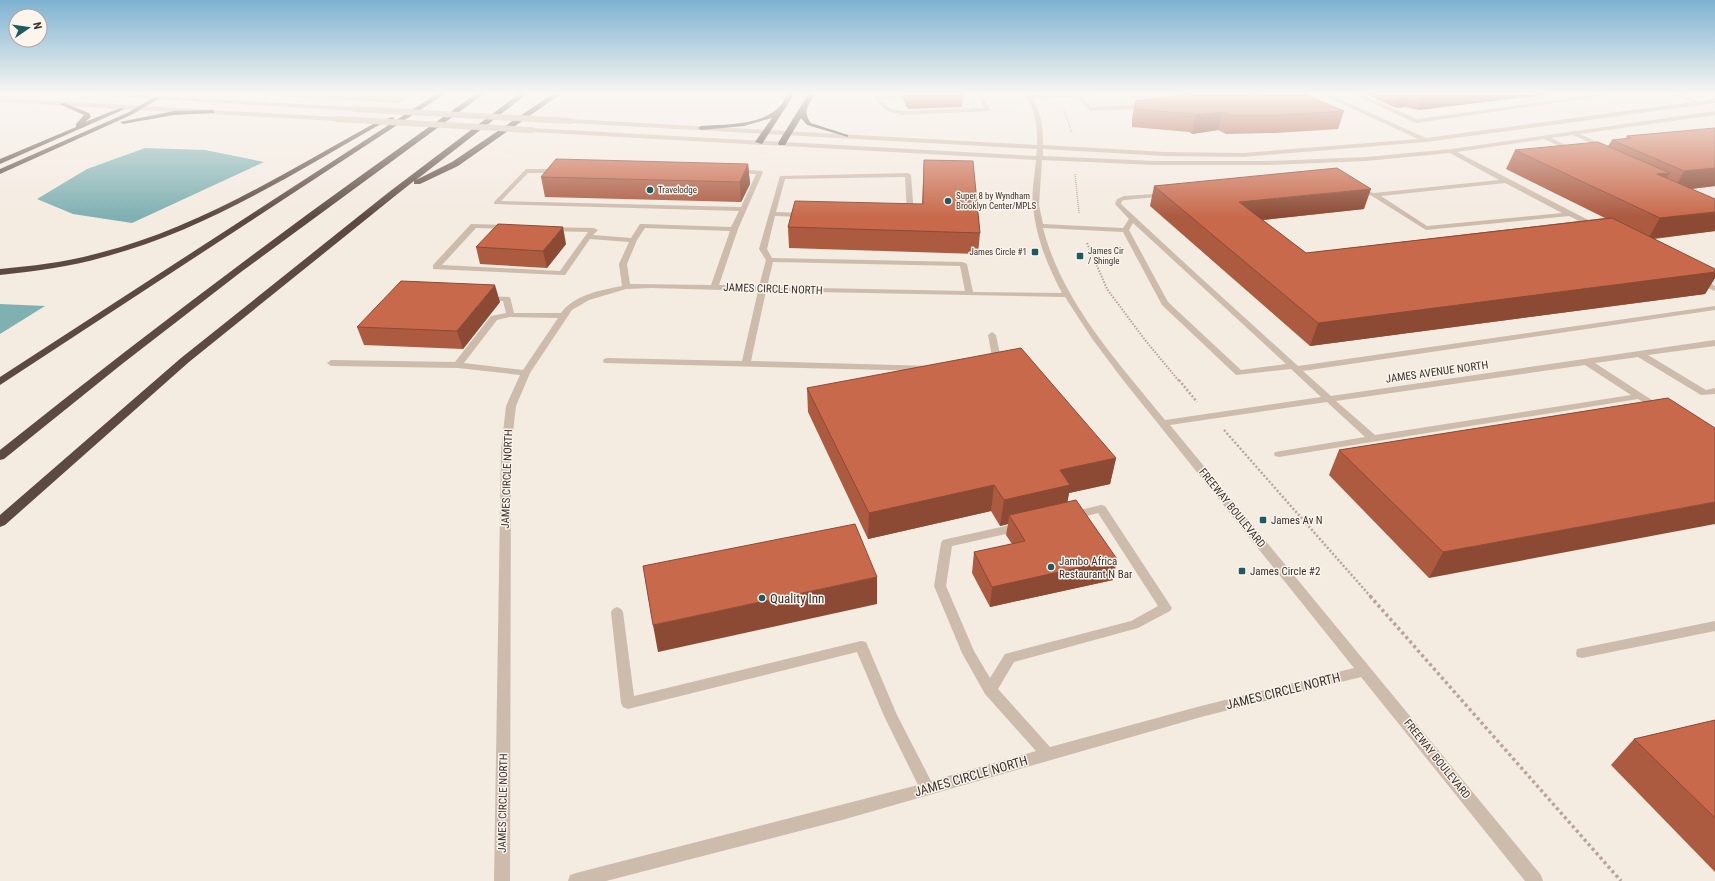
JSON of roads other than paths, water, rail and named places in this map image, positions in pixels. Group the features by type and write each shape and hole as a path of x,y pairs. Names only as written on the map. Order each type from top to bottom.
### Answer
{"highway":[{"path":"0,162 60,134"},
{"path":"48,140 62,134"},
{"path":"0,172 84,134"},
{"path":"51,149 87,134"},
{"path":"0,272 78,261 150,241 225,208 360,134"},
{"path":"0,382 381,134"},
{"path":"0,456 209,290 424,134"},
{"path":"0,522 185,360 392,194 471,134"},
{"path":"392,194 456,164 499,134"},
{"path":"760,142 765,134"},
{"path":"782,143 787,134"},
{"path":"840,134 846,136"}],"street":[{"path":"602,134 1155,164 1267,163 1366,159 1451,151 1565,134"},
{"path":"810,134 1166,154 1243,155 1426,140 1469,134"},
{"name":"FREEWAY BOULEVARD","path":"1041,134 1037,167 1036,204 1039,226 1046,250 1066,295 1088,327 1163,424 1535,881"},
{"path":"1413,134 1451,151 1604,232"},
{"path":"1576,134 1610,149"},
{"path":"1543,137 1578,153"},
{"path":"565,171 526,171 496,203 743,209"},
{"path":"714,287 734,229 760,172 729,172"},
{"path":"746,363 756,329 761,289 770,260 763,249 782,177 908,175 911,215 903,215"},
{"path":"1374,195 1506,181"},
{"path":"1346,187 1374,195 1426,228 1569,214"},
{"path":"1171,193 1124,198 1119,200 1118,204 1373,439"},
{"path":"772,214 810,214"},
{"path":"1125,230 1133,218"},
{"path":"519,228 474,226 436,267 562,273 594,230 541,228"},
{"path":"626,287 623,264 633,240 643,226 734,229"},
{"path":"1039,226 1125,230"},
{"path":"1125,230 1164,303 1240,373 1294,367 1715,308"},
{"path":"588,237 633,240"},
{"path":"770,260 963,264 969,294"},
{"path":"1694,278 1715,289"},
{"name":"JAMES CIRCLE NORTH","path":"502,881 506,450 511,406 525,374 569,308 586,298 603,292 626,287 652,286 1066,295"},
{"path":"475,298 507,299 510,314"},
{"path":"458,365 494,318 510,314 563,316"},
{"path":"982,362 997,359 992,336"},
{"name":"JAMES AVENUE NORTH","path":"1163,424 1715,343"},
{"path":"1640,354 1704,392 1715,391"},
{"path":"607,361 936,368"},
{"path":"1587,362 1665,413"},
{"path":"331,363 458,365 525,374"},
{"path":"1279,454 1640,396"},
{"path":"990,690 1010,658 1134,625 1166,608 1101,509 1064,518"},
{"path":"1028,526 947,543 940,586 968,653 990,690 1048,754"},
{"path":"617,612 628,703 860,646 891,716 928,789"},
{"path":"1582,653 1715,626"},
{"name":"JAMES CIRCLE NORTH","path":"576,881 928,789 1048,754 1303,684 1365,671"}],"water":[{"path":"145,148 205,150 264,162 132,223 73,214 37,199 87,169"},
{"path":"0,304 45,306 0,334"}],"place":[{"name":"Travelodge","path":"650,190"},
{"name":"Super 8 by Wyndham Brooklyn Center/MPLS","path":"948,201"},
{"name":"James Circle #1","path":"1035,252"},
{"name":"James Cir / Shingle","path":"1080,256"},
{"name":"James Av N","path":"1263,520"},
{"name":"Jambo Africa Restaurant N Bar","path":"1051,567"},
{"name":"James Circle #2","path":"1242,571"},
{"name":"Quality Inn","path":"762,598"}]}
